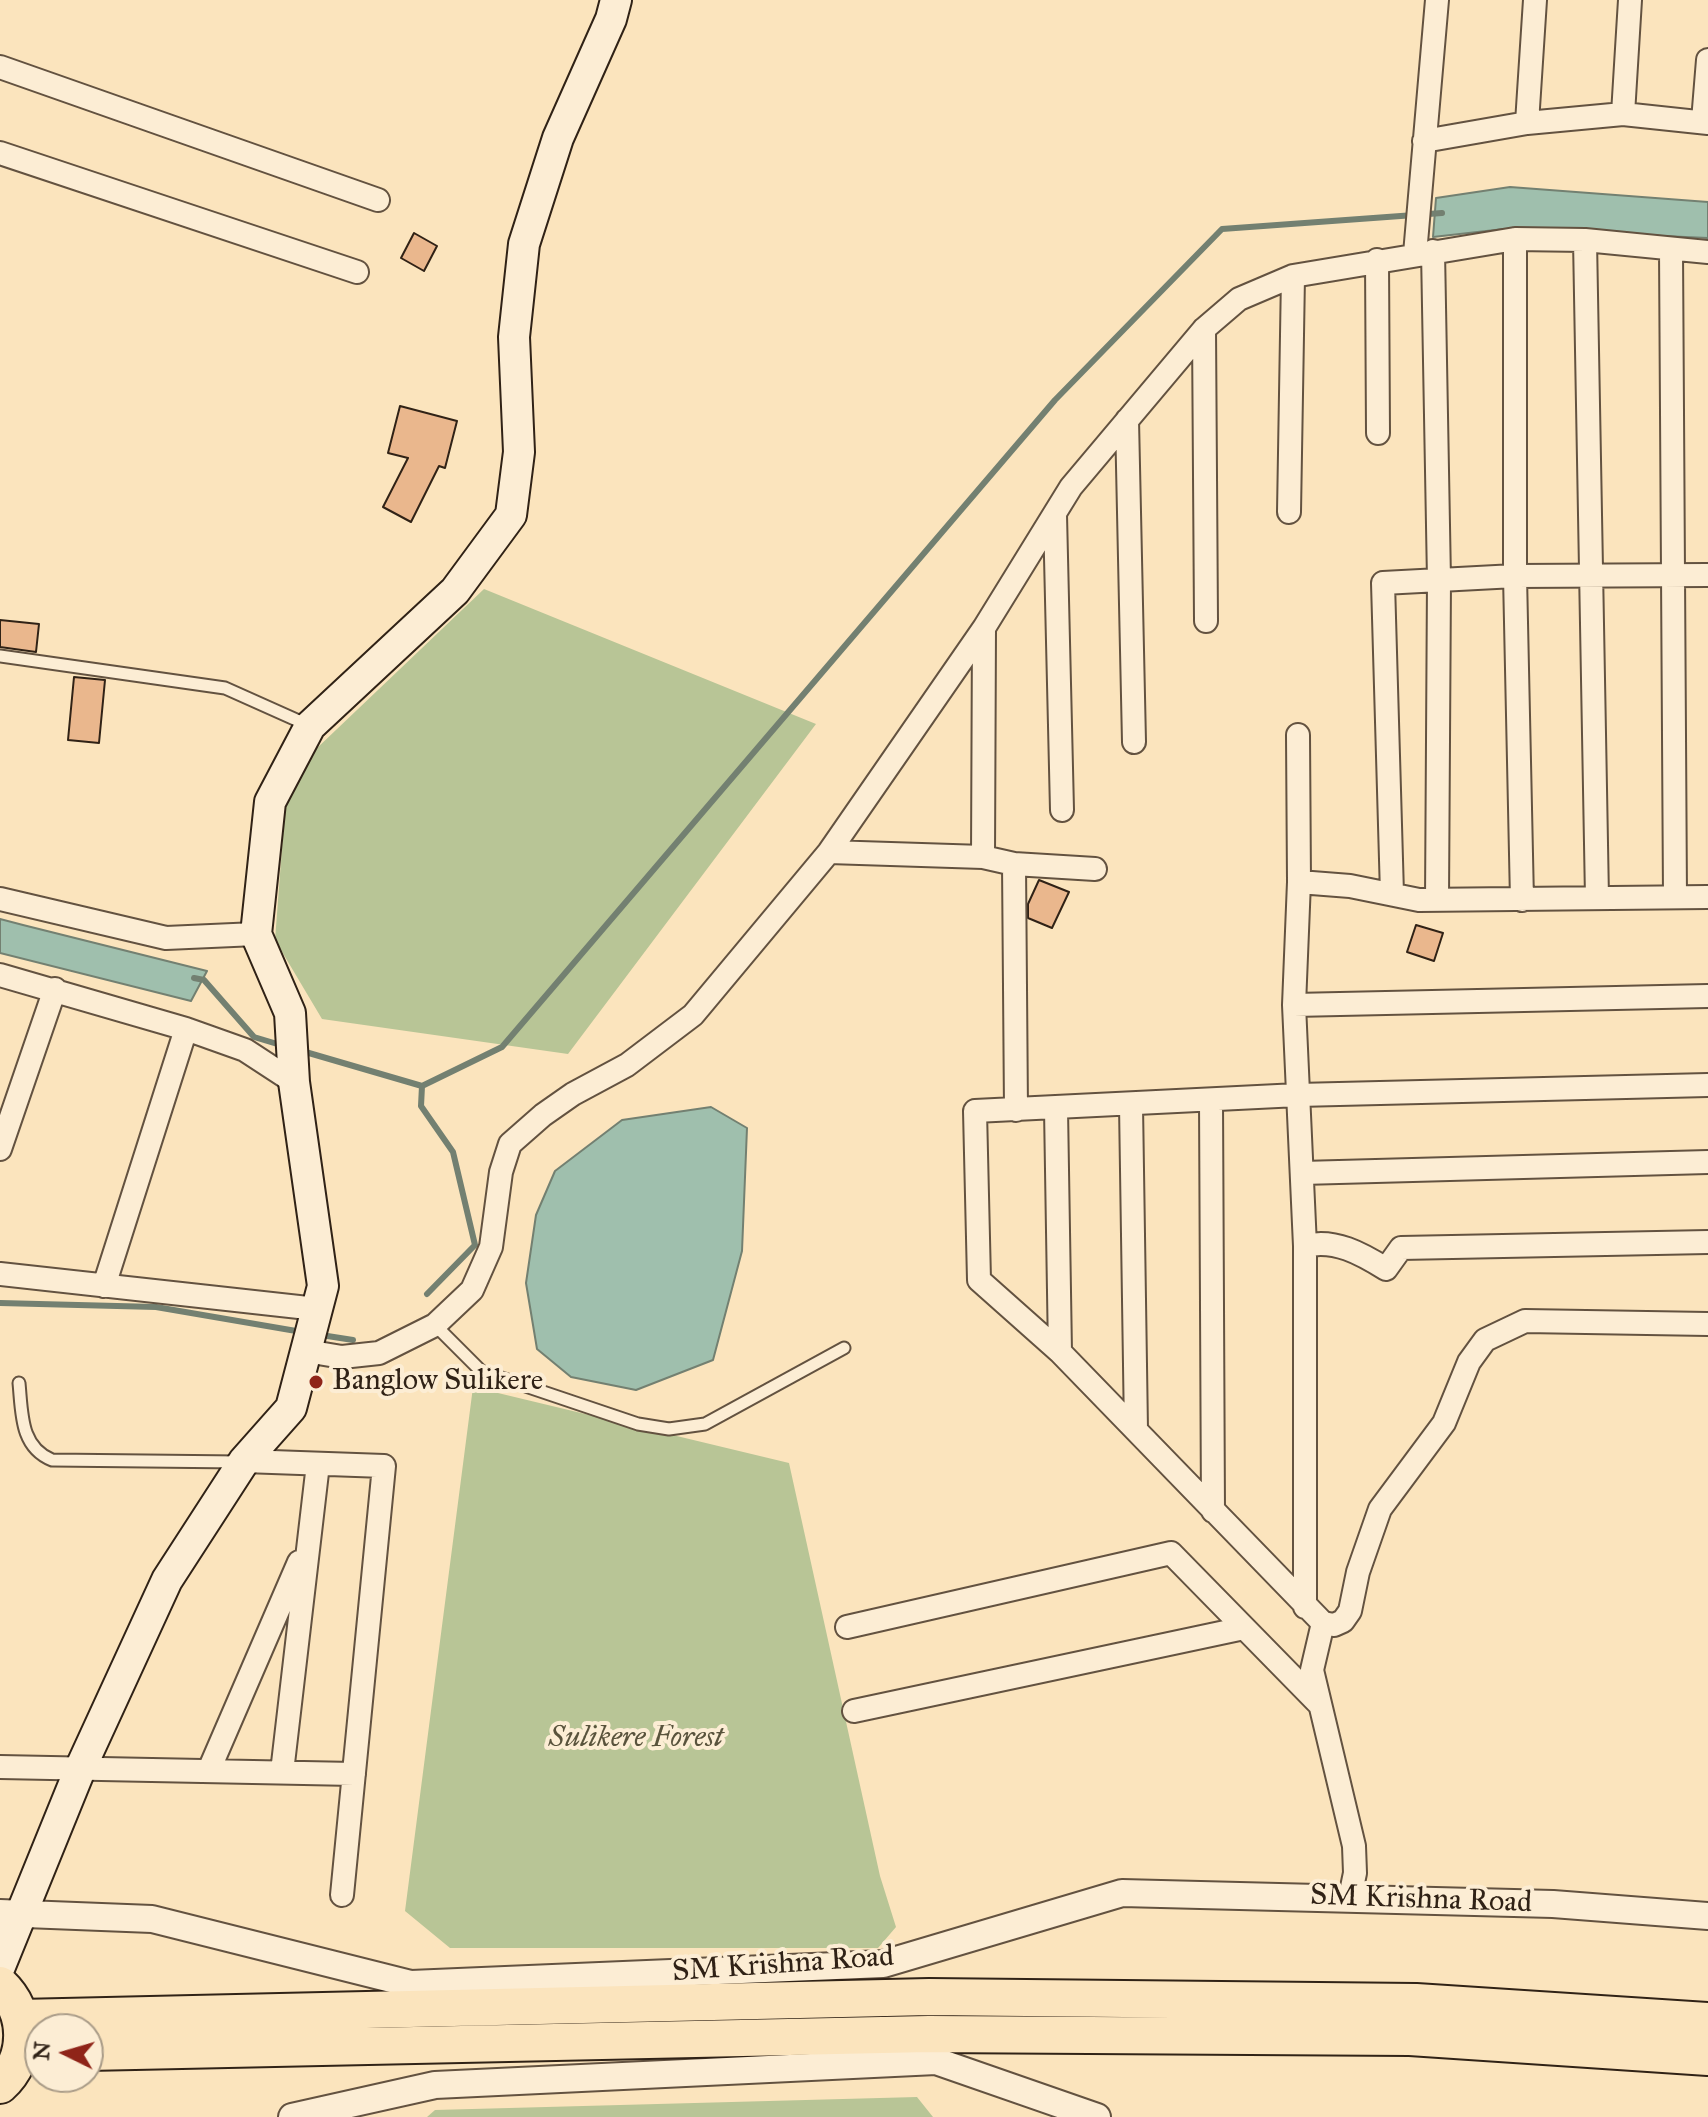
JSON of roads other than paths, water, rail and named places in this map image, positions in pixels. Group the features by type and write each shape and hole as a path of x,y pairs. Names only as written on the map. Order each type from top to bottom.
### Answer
{"highway":[{"path":"0,1985 14,2002 24,2032"},
{"name":"SM Krishna Road","path":"104,2037 945,1997 1416,2002 1708,2021"},
{"path":"104,2052 929,2034 1410,2037 1708,2057"},
{"path":"0,2085 13,2069 24,2047"}],"main road":[{"path":"0,1966 10,1913 167,1580 244,1461 291,1408 323,1286 294,1082 290,1013 256,934 270,802 310,726 455,591 511,515 519,452 514,337 524,244 558,138 611,19 616,0"}],"street":[{"path":"1437,0 1422,174 1439,580 1437,900"},
{"path":"1527,123 1535,0"},
{"path":"1623,114 1630,0"},
{"path":"1424,141 1527,123 1623,114 1705,122 1708,60"},
{"path":"1,67 378,200"},
{"path":"0,153 357,272"},
{"path":"1515,239 1515,576 1522,900"},
{"path":"306,1351 342,1357 379,1353 435,1325 472,1290 491,1247 501,1172 510,1144 543,1115 573,1094 627,1065 693,1015 829,852 984,628 1071,487 1204,329 1239,299 1293,276 1515,239 1585,240 1708,252"},
{"path":"1585,240 1597,898"},
{"path":"1671,250 1675,897"},
{"path":"1377,260 1378,433"},
{"path":"1289,512 1293,276"},
{"path":"1204,329 1206,621"},
{"path":"1127,420 1134,742"},
{"path":"1055,514 1062,810"},
{"path":"1392,894 1383,583 1515,576 1708,575"},
{"path":"983,857 984,628"},
{"path":"1298,735 1299,882 1294,1005 1305,1246 1305,1607"},
{"path":"829,852 983,857 1014,864 1095,869"},
{"path":"1014,864 1016,1110"},
{"path":"1299,882 1350,886 1437,900 1708,897"},
{"path":"0,899 166,938 256,934"},
{"path":"0,975 186,1029 245,1050 294,1082"},
{"path":"0,1149 55,989"},
{"path":"1294,1005 1708,996"},
{"path":"104,1286 186,1029"},
{"path":"1708,1085 1298,1095 975,1111 979,1280 1060,1352 1323,1623 1334,1625 1343,1621 1350,1611 1380,1509 1403,1474 1437,1434 1469,1362 1485,1340 1525,1321 1708,1324"},
{"path":"1211,1100 1213,1511"},
{"path":"1131,1105 1136,1430"},
{"path":"1056,1109 1060,1352"},
{"path":"1302,1173 1708,1162"},
{"path":"1305,1246 1317,1243 1341,1247 1361,1254 1386,1269 1401,1248 1708,1242"},
{"path":"0,1274 317,1309"},
{"path":"244,1461 384,1466 342,1895"},
{"path":"282,1772 318,1464"},
{"path":"209,1770 309,1538"},
{"path":"847,1627 1171,1553 1320,1705"},
{"path":"1323,1623 1312,1670 1354,1846 1355,1873 1350,1897"},
{"path":"854,1711 1244,1628"},
{"path":"0,1767 354,1774"},
{"name":"SM Krishna Road","path":"10,1913 152,1919 411,1984 883,1964 1122,1893 1553,1904 1708,1916"},
{"path":"292,2117 435,2085 936,2061 1097,2117"}],"lane":[{"path":"0,656 225,688 310,726"},
{"path":"435,1325 481,1371 638,1424 669,1429 705,1424 844,1348"},
{"path":"19,1383 25,1434 37,1454 52,1460 244,1461"}],"waterway":[{"path":"302,1051 422,1086 502,1047 1055,400 1222,229 1442,213"},
{"path":"194,978 204,980 254,1037 284,1046"},
{"path":"422,1086 421,1106 453,1152 475,1245 427,1294"},
{"path":"0,1303 156,1307 302,1332"},
{"path":"321,1335 353,1340"}],"place":[{"name":"Banglow Sulikere","path":"316,1382"}],"park label":[{"name":"Sulikere Forest","path":"636,1739"}]}
